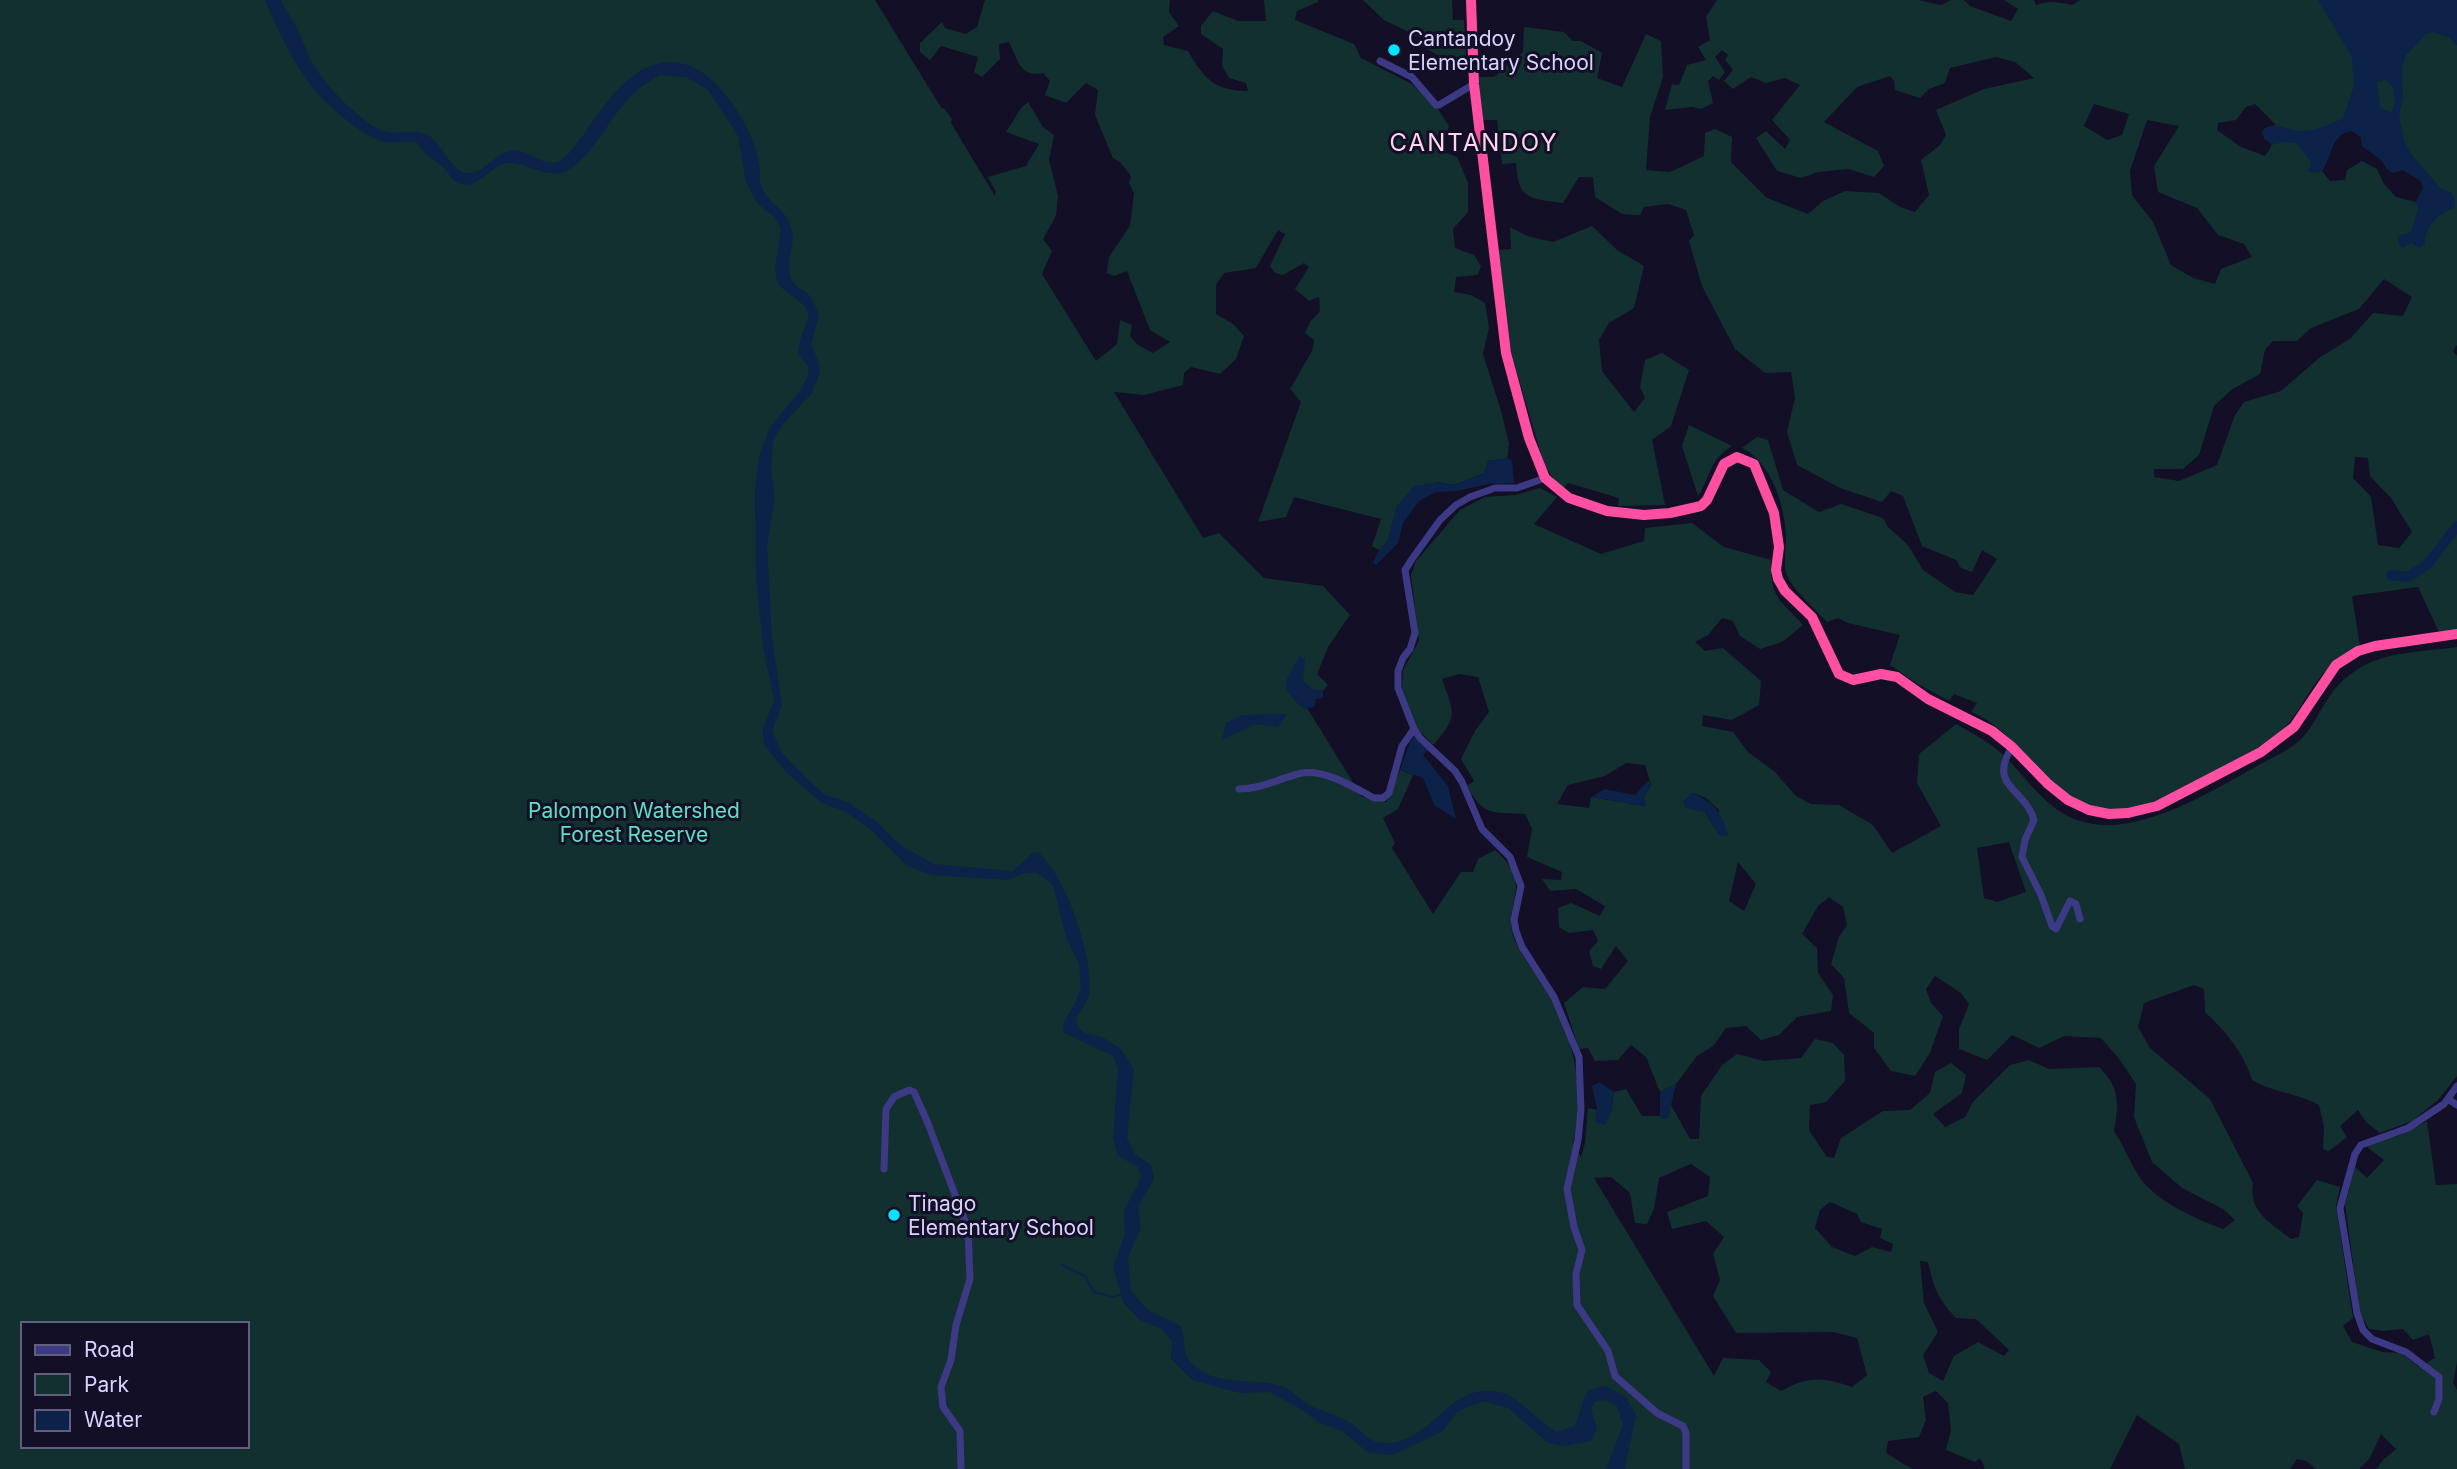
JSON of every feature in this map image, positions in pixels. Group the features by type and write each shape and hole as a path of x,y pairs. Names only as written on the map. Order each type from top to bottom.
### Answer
{"highway":[{"path":"1471,0 1474,84 1506,353 1529,438 1545,478 1560,492 1580,503 1607,511 1644,515 1701,506 1707,500 1724,464 1737,457 1754,464 1774,513 1779,547 1776,570 1778,579 1785,591 1812,617 1839,674 1853,680 1881,674 1897,677 1928,699 1976,722 2012,747 2048,784 2068,800 2089,810 2109,814 2128,813 2157,806 2277,742 2294,727 2328,675 2345,658 2375,646 2457,634"}],"street":[{"path":"1380,61 1412,77 1439,105 1474,84"},
{"path":"1545,478 1517,488 1483,491 1456,505 1440,520 1405,570 1415,634 1398,671 1398,688 1413,729 1419,738 1455,771 1482,829 1510,858 1518,875 1521,886 1514,920 1516,931 1522,947 1554,997 1579,1057 1581,1110 1578,1140 1567,1189 1574,1227 1582,1250 1576,1274 1577,1305 1608,1351 1615,1376 1657,1413 1683,1426 1686,1433 1686,1469"},
{"path":"1239,789 1254,789 1303,773 1315,773 1374,798 1383,798 1389,793 1402,746 1413,729"},
{"path":"2012,747 2005,759 2006,784 2029,807 2034,820 2022,849 2023,863 2041,895 2052,926 2056,929 2059,925 2070,901 2076,904 2080,919"},
{"path":"2434,1412 2439,1399 2440,1377 2406,1352 2372,1339 2364,1330 2357,1313 2340,1208 2355,1154 2361,1145 2408,1128 2444,1104 2457,1086"},
{"path":"884,1169 886,1109 894,1097 909,1090 914,1092 928,1121 968,1229 970,1279 956,1325 951,1360 941,1387 943,1408 960,1431 961,1469"},
{"path":"2448,1099 2457,1105"}],"green space":[{"name":"Palompon Watershed Forest Reserve","path":"0,0 875,0 942,109 944,108 952,119 951,123 995,196 996,192 988,177 1026,166 1039,144 1006,132 1021,108 1028,102 1043,127 1054,135 1049,160 1058,196 1056,216 1043,239 1052,251 1042,274 1096,361 1117,344 1120,320 1132,325 1130,336 1138,345 1153,353 1170,342 1150,330 1127,271 1114,276 1107,273 1109,257 1130,226 1134,193 1129,183 1131,176 1120,162 1113,158 1095,115 1098,90 1086,83 1066,103 1045,95 1050,81 1043,73 1029,73 1025,70 1009,42 999,44 1000,59 982,77 974,72 978,57 941,46 930,60 920,52 920,43 942,22 945,28 966,34 977,27 985,0 1170,0 1169,12 1179,26 1163,37 1164,45 1188,51 1205,76 1218,85 1227,89 1248,91 1246,83 1229,78 1222,66 1223,49 1201,34 1201,26 1213,11 1238,21 1266,21 1264,0 1318,0 1297,11 1295,20 1354,44 1361,58 1412,84 1436,106 1449,126 1446,139 1436,141 1436,149 1457,157 1468,183 1468,212 1453,229 1455,248 1474,255 1481,266 1478,275 1456,277 1454,292 1471,295 1485,303 1489,328 1483,354 1509,444 1507,458 1488,461 1484,473 1454,485 1438,482 1397,506 1388,541 1379,550 1372,546 1381,519 1294,497 1286,517 1258,522 1301,402 1290,389 1312,351 1314,340 1305,333 1320,311 1319,297 1309,301 1295,289 1309,267 1304,263 1283,275 1275,273 1270,266 1285,234 1278,230 1256,268 1224,273 1216,285 1216,314 1233,324 1244,336 1236,359 1220,374 1191,367 1184,373 1183,385 1144,395 1114,392 1203,538 1219,533 1264,578 1323,586 1350,615 1328,647 1317,674 1328,685 1323,691 1314,690 1302,681 1304,660 1288,677 1362,797 1386,802 1400,770 1413,775 1398,809 1383,818 1395,843 1392,848 1433,914 1461,872 1473,872 1478,859 1495,850 1508,863 1516,886 1511,918 1516,943 1559,1012 1576,1068 1578,1108 1573,1143 1581,1157 1588,1108 1611,1113 1614,1092 1626,1089 1642,1116 1668,1118 1671,1105 1690,1139 1699,1139 1701,1096 1722,1065 1737,1054 1764,1061 1801,1058 1815,1039 1833,1043 1844,1055 1845,1081 1826,1102 1810,1105 1809,1130 1827,1157 1834,1158 1841,1138 1883,1111 1910,1110 1930,1093 1935,1072 1951,1063 1966,1075 1962,1093 1933,1114 1945,1127 1965,1117 1973,1102 2010,1065 2029,1060 2049,1069 2099,1067 2111,1082 2116,1096 2114,1131 2136,1172 2148,1187 2178,1209 2223,1229 2235,1220 2223,1209 2182,1188 2152,1162 2134,1117 2136,1084 2101,1038 2064,1036 2039,1048 2012,1035 1987,1060 1959,1049 1959,1029 1969,1004 1961,993 1935,976 1926,989 1931,1003 1943,1016 1930,1053 1915,1076 1891,1071 1874,1048 1874,1033 1849,1013 1844,978 1831,964 1839,937 1847,925 1843,907 1829,897 1818,906 1802,934 1817,948 1818,973 1833,995 1831,1011 1797,1017 1779,1035 1761,1040 1746,1026 1726,1028 1713,1046 1697,1056 1676,1084 1660,1092 1646,1057 1631,1045 1618,1060 1595,1061 1588,1048 1579,1049 1564,1003 1583,987 1605,989 1628,961 1616,946 1601,969 1593,966 1589,951 1598,941 1593,930 1569,933 1559,927 1558,908 1571,903 1600,916 1605,906 1576,889 1550,891 1542,879 1561,880 1562,872 1527,857 1532,829 1525,814 1490,811 1479,803 1467,786 1474,781 1461,759 1475,731 1489,712 1478,677 1459,674 1442,679 1452,714 1447,727 1433,745 1417,728 1402,689 1403,670 1419,641 1411,575 1416,561 1460,510 1485,497 1515,495 1540,488 1557,497 1534,524 1601,554 1644,541 1645,528 1692,523 1724,547 1771,560 1774,590 1782,603 1803,625 1782,642 1760,649 1740,636 1733,621 1722,618 1708,635 1695,642 1705,651 1723,648 1761,681 1759,705 1732,720 1703,715 1702,726 1733,732 1748,752 1775,772 1796,796 1811,804 1839,805 1873,825 1892,853 1941,826 1917,783 1919,754 1956,724 1996,749 2056,809 2080,821 2101,825 2124,824 2147,819 2193,801 2293,746 2310,728 2337,687 2366,664 2404,653 2457,647 2457,1076 2439,1099 2412,1121 2380,1133 2366,1122 2358,1110 2340,1126 2347,1137 2329,1151 2323,1149 2324,1127 2319,1105 2252,1080 2233,1043 2205,1012 2204,989 2194,985 2144,1003 2138,1027 2150,1048 2210,1099 2253,1183 2254,1202 2263,1216 2276,1228 2291,1239 2299,1237 2303,1213 2297,1206 2317,1180 2340,1187 2336,1206 2353,1318 2343,1326 2352,1342 2382,1352 2401,1353 2419,1367 2435,1358 2429,1334 2413,1340 2403,1329 2369,1329 2360,1314 2345,1204 2355,1167 2367,1178 2384,1160 2367,1147 2374,1141 2398,1136 2427,1121 2436,1185 2457,1184 2457,1362 2453,1383 2457,1390 2457,1469 2376,1469 2396,1449 2381,1434 2370,1458 2359,1469 2316,1469 2306,1461 2297,1459 2290,1469 2185,1469 2179,1444 2137,1415 2110,1469 1985,1469 1980,1458 1975,1462 1946,1450 1951,1430 1948,1403 1936,1391 1923,1397 1926,1420 1919,1437 1888,1441 1886,1453 1912,1469 0,1469","holes":["1626,763 1645,765 1651,785 1644,797 1645,806 1591,797 1589,808 1557,804 1568,785 1605,776","1693,793 1706,798 1719,810 1719,835","2009,842 2026,892 1997,902 1984,898 1977,848","1738,862 1756,884 1744,911 1729,901","1691,1164 1710,1177 1708,1196 1667,1212 1672,1229 1706,1221 1724,1237 1713,1254 1720,1280 1713,1296 1736,1333 1833,1332 1857,1338 1867,1375 1852,1387 1832,1381 1815,1380 1781,1391 1766,1382 1771,1372 1759,1360 1723,1358 1714,1376 1594,1178 1611,1177 1630,1193 1635,1223 1647,1224 1654,1209 1659,1178","1830,1202 1857,1214 1861,1222 1882,1229 1880,1238 1893,1244 1891,1252 1872,1247 1855,1256 1832,1247 1815,1228 1820,1210","1920,1261 1928,1262 1937,1292 1956,1318 1976,1319 2009,1350 2004,1356 1978,1342 1954,1356 1943,1381 1929,1373 1923,1355 1938,1332 1924,1303"]},
{"path":"1363,0 1452,0 1453,20 1464,20 1466,56 1448,61 1418,44 1419,37 1384,20"},
{"path":"1717,0 1918,0 1941,5 1951,0 1964,0 1970,6 2011,21 2018,9 2004,0 2034,0 2036,5 2054,2 2072,5 2080,0 2457,0 2457,345 2453,351 2457,356 2457,629 2439,632 2418,587 2352,596 2360,646 2322,675 2295,715 2279,733 2171,795 2132,808 2112,809 2092,807 2058,788 1999,729 1971,712 1977,703 1954,694 1949,701 1890,665 1900,635 1848,623 1838,618 1827,622 1787,576 1785,526 1780,499 1761,464 1742,448 1757,437 1768,440 1783,490 1819,512 1841,504 1883,518 1888,527 1908,545 1923,570 1955,592 1973,595 1997,559 1982,550 1972,572 1961,568 1956,560 1922,546 1903,496 1891,491 1882,502 1840,488 1797,465 1787,432 1795,398 1791,372 1765,373 1735,349 1702,286 1689,241 1694,235 1686,210 1668,204 1644,207 1640,215 1622,214 1595,197 1593,177 1579,177 1563,203 1528,195 1520,185 1516,163 1502,164 1497,120 1483,120 1478,77 1494,77 1523,52 1524,27 1564,32 1573,41 1581,41 1602,53 1597,78 1622,87 1646,34 1661,41 1663,77 1650,117 1646,170 1670,172 1704,156 1705,133 1715,129 1732,137 1731,162 1767,198 1808,214 1823,201 1845,191 1879,193 1900,207 1915,212 1929,195 1921,160 1940,145 1946,135 1936,110 1984,89 2034,78 2015,62 1996,57 1950,68 1945,83 1929,89 1920,98 1895,90 1890,76 1857,87 1824,122 1878,151 1884,166 1874,177 1849,169 1818,172 1801,178 1777,171 1756,138 1766,131 1785,149 1790,140 1772,120 1800,85 1785,78 1766,83 1751,77 1733,89 1724,81 1733,70 1725,60 1728,55 1722,50 1715,57 1725,72 1719,80 1713,76 1708,81 1713,103 1701,109 1692,107 1665,110 1672,84 1679,85 1687,65 1706,60 1698,47 1710,40 1706,17","holes":["2094,104 2129,114 2122,135 2107,140 2084,126","2255,104 2276,125 2262,131 2264,138 2272,145 2265,156 2241,147 2217,130 2218,123 2236,120 2246,107","2147,120 2179,126 2154,166 2158,192 2197,208 2218,235 2244,244 2252,257 2221,269 2215,284 2193,278 2171,265 2153,222 2132,195 2130,171","2352,131 2361,137 2362,146 2382,160 2387,169 2393,173 2403,170 2421,181 2423,188 2416,202 2396,197 2384,184 2377,169 2362,161 2347,170 2345,180 2330,181 2322,171 2340,136","2384,279 2412,297 2403,316 2373,313 2351,338 2319,358 2281,391 2244,402 2235,415 2217,465 2179,481 2154,477 2154,469 2183,469 2199,455 2214,406 2231,390 2260,374 2265,350 2273,341 2297,341 2311,328 2359,309","2355,457 2368,458 2370,476 2391,498 2412,532 2399,548 2378,545 2371,497 2353,478"]},
{"path":"1592,226 1617,250 1644,266 1634,308 1609,323 1599,340 1602,371 1634,412 1645,398 1640,387 1645,360 1662,353 1689,370 1671,426 1652,440 1665,505 1618,506 1619,498 1568,483 1563,489 1557,484 1544,464 1511,353 1498,250 1511,249 1510,227 1527,236 1553,242"},
{"path":"1689,425 1732,446 1714,463 1698,496 1682,446"}],"water":[{"path":"265,0 281,0 314,66 352,109 378,129 417,132 429,136 456,167 467,173 479,170 511,151 524,152 548,162 559,161 573,149 627,80 656,64 672,62 690,66 713,81 734,106 750,135 759,162 762,188 786,216 792,230 790,276 796,286 809,295 819,314 811,345 820,372 812,393 782,425 773,441 771,468 775,498 767,545 772,637 782,705 772,731 782,753 825,795 848,802 878,823 901,846 934,864 1013,871 1031,854 1038,852 1048,863 1068,898 1087,960 1089,994 1076,1018 1078,1027 1085,1033 1102,1037 1121,1049 1134,1069 1127,1138 1135,1154 1151,1165 1154,1179 1138,1207 1141,1228 1128,1257 1131,1291 1148,1310 1181,1326 1188,1358 1206,1374 1228,1380 1262,1382 1284,1387 1310,1405 1349,1422 1378,1442 1402,1440 1417,1433 1456,1401 1470,1394 1487,1391 1506,1394 1557,1432 1574,1426 1588,1390 1606,1386 1626,1397 1636,1415 1625,1469 1606,1469 1623,1425 1617,1406 1605,1400 1595,1401 1591,1409 1597,1429 1591,1441 1564,1446 1548,1443 1508,1408 1483,1401 1457,1412 1443,1431 1393,1455 1369,1453 1342,1431 1318,1422 1269,1392 1240,1393 1192,1380 1171,1359 1172,1341 1162,1329 1140,1320 1124,1304 1113,1267 1125,1234 1124,1211 1141,1178 1138,1167 1118,1156 1113,1138 1118,1069 1113,1056 1064,1033 1063,1024 1081,987 1079,964 1066,937 1053,885 1037,873 1024,873 1008,880 932,875 907,866 870,829 844,811 822,803 785,771 764,744 763,728 774,701 763,645 756,578 755,488 759,456 770,427 800,391 808,376 808,366 798,353 809,317 805,306 778,285 775,269 781,228 773,216 757,203 746,182 738,136 708,90 686,77 659,75 629,98 594,145 570,169 549,173 519,164 504,164 477,181 463,184 455,181 418,143 381,141 362,132 332,107 309,83 296,63"},
{"path":"2318,0 2457,0 2457,46 2450,38 2433,32 2426,34 2406,55 2402,66 2403,96 2399,116 2404,141 2412,155 2441,189 2451,192 2455,199 2455,208 2443,213 2433,222 2429,227 2425,245 2419,248 2411,243 2403,248 2399,245 2398,236 2411,232 2418,209 2416,202 2423,188 2422,181 2403,170 2393,173 2387,169 2381,160 2362,146 2361,137 2352,131 2340,136 2322,171 2314,173 2308,171 2311,162 2297,143 2282,142 2272,145 2264,138 2262,131 2271,126 2305,131 2343,118 2354,86 2352,57","holes":["2386,80 2393,87 2395,103 2391,113 2380,107 2377,82"]},
{"path":"1507,458 1512,461 1514,483 1436,492 1419,501 1403,523 1398,543 1376,565 1373,563 1379,550 1388,541 1397,506 1414,486 1438,482 1454,485 1484,473 1488,461"},
{"path":"1299,656 1305,659 1303,681 1314,690 1323,691 1323,698 1316,699 1314,707 1304,709 1290,695 1286,685"},
{"path":"1287,714 1278,727 1256,724 1222,740 1226,723 1243,715"},
{"path":"1414,736 1429,749 1423,755 1448,786 1456,819 1435,806 1423,778 1400,770"},
{"path":"1649,780 1651,785 1644,797 1646,806 1591,797 1605,789 1635,795"},
{"path":"1692,793 1716,809 1729,836 1719,835 1705,812 1685,808 1683,801"},
{"path":"1599,1082 1614,1092 1611,1113 1605,1125 1595,1122 1597,1108 1592,1086"},
{"path":"1676,1084 1668,1118 1663,1119 1660,1116 1660,1092"}],"waterway":[{"path":"2391,575 2408,577 2427,565 2457,526"},
{"path":"1062,1265 1085,1276 1094,1292 1113,1297 1121,1294"}],"place":[{"name":"Cantandoy Elementary School","path":"1394,50"},
{"name":"Tinago Elementary School","path":"894,1215"}],"district":[{"name":"CANTANDOY","path":"1474,142"}]}
